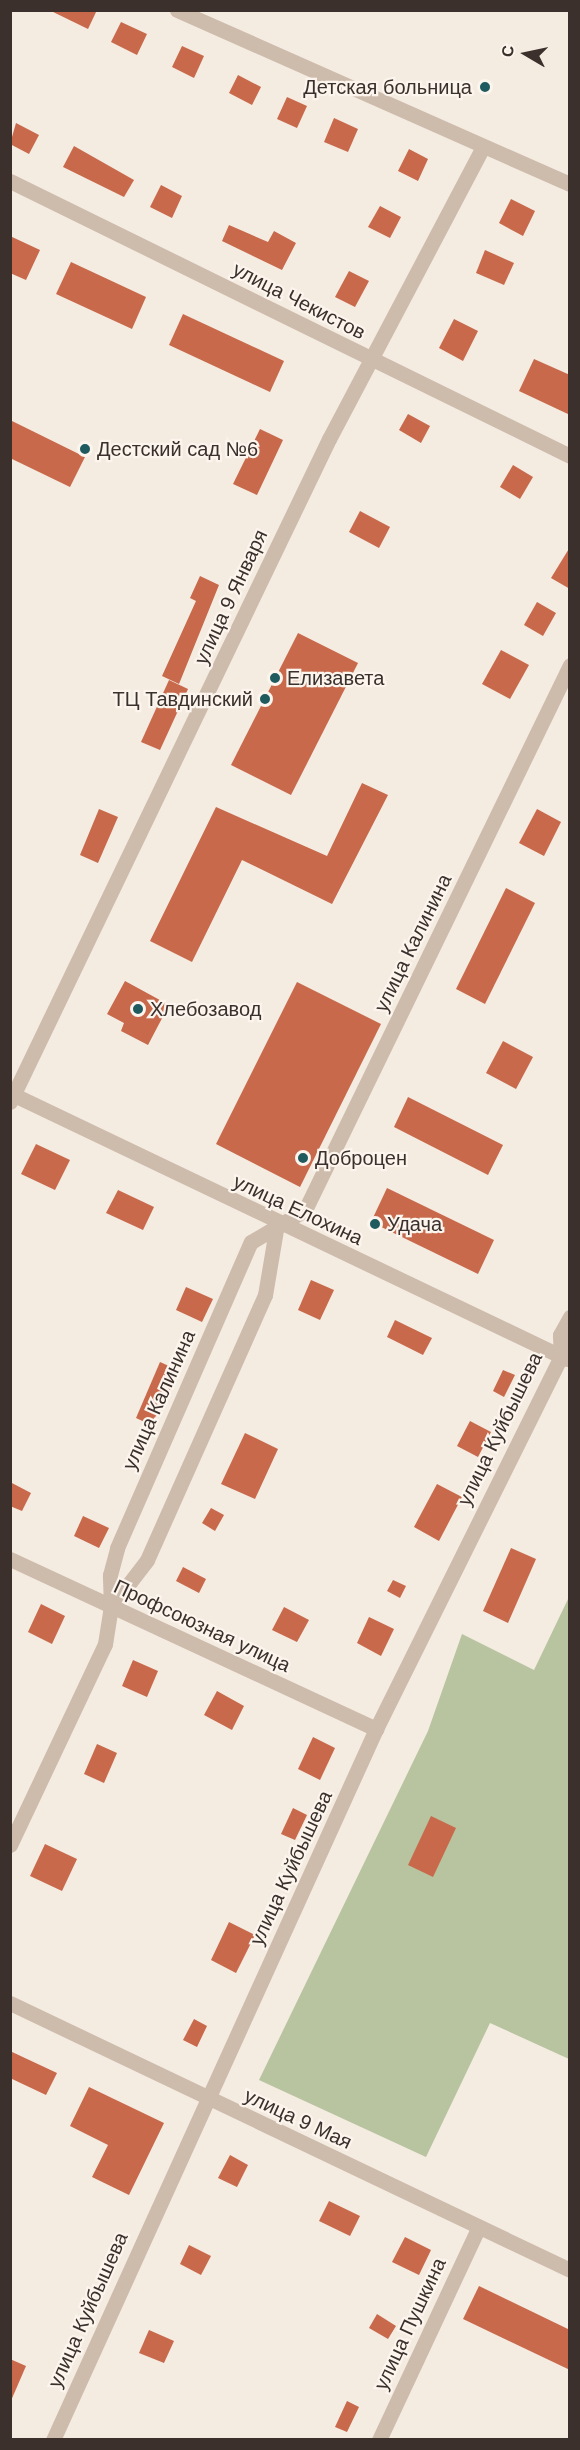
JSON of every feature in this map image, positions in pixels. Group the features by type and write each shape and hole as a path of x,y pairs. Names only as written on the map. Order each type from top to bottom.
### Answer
{"street":[{"path":"177,10 570,184"},
{"name":"улица 9 Января","path":"12,1096 329,439 373,362 483,147"},
{"name":"улица Чекистов","path":"10,181 373,362 570,456"},
{"name":"улица Калинина","path":"10,1845 105,1644 111,1607 110,1575 117,1548 251,1242 277,1224 305,1210 570,664"},
{"name":"улица Елохина","path":"12,1096 277,1224 565,1358"},
{"name":"улица Калинина","path":"111,1607 147,1560 265,1295 277,1224"},
{"name":"улица Куйбышева","path":"53,2439 206,2098 321,1860 376,1729 565,1358 560,1335 570,1317"},
{"name":"Профсоюзная улица","path":"10,1559 376,1729"},
{"name":"улица 9 Мая","path":"10,2003 570,2270"},
{"name":"улица Пушкина","path":"379,2439 479,2227"}],"green space":[{"path":"569,1597 569,2059 490,2023 426,2157 259,2080 428,1731 462,1634 534,1670"}],"building":[{"path":"49,10 97,10 88,29"},
{"path":"121,22 147,34 137,55 111,42"},
{"path":"182,46 204,56 194,78 172,67"},
{"path":"238,75 261,87 252,105 229,93"},
{"path":"287,97 307,106 297,128 277,119"},
{"path":"334,118 358,129 348,152 324,142"},
{"path":"16,123 39,135 29,154 10,144"},
{"path":"74,146 134,180 124,197 63,167"},
{"path":"409,149 428,159 418,181 398,171"},
{"path":"161,185 182,196 172,218 150,207"},
{"path":"511,199 535,211 523,236 499,223"},
{"path":"380,206 401,217 390,238 368,227"},
{"path":"229,225 268,242 274,231 296,243 282,270 222,241"},
{"path":"10,236 40,250 26,280 10,273"},
{"path":"485,250 514,263 504,285 476,273"},
{"path":"71,262 146,297 132,329 56,294"},
{"path":"349,271 369,281 355,307 335,297"},
{"path":"183,314 284,361 270,392 169,345"},
{"path":"454,319 478,331 463,361 439,348"},
{"path":"534,359 570,375 570,415 519,391"},
{"path":"408,414 430,426 421,443 399,430"},
{"path":"10,420 85,457 70,487 10,458"},
{"path":"260,429 283,440 257,495 233,484"},
{"path":"513,465 533,477 520,499 500,487"},
{"path":"360,511 390,527 379,548 349,532"},
{"path":"570,547 570,589 551,578"},
{"path":"200,576 219,585 179,684 162,676 196,601 190,598"},
{"path":"537,602 556,613 543,636 524,625"},
{"path":"298,633 358,663 291,795 231,765"},
{"path":"501,650 529,665 510,699 482,684"},
{"path":"169,680 188,689 160,750 141,742"},
{"path":"362,783 388,795 332,904 242,860 192,962 150,941 216,807 327,856"},
{"path":"99,809 118,817 98,863 80,855"},
{"path":"537,809 561,822 544,856 519,843"},
{"path":"506,888 535,903 485,1004 456,989"},
{"name":"Хлебозавод","path":"125,981 169,1005 148,1045 121,1031 124,1023 107,1014"},
{"path":"297,982 381,1024 300,1187 216,1144"},
{"path":"503,1041 533,1057 516,1089 486,1073"},
{"path":"408,1097 503,1145 488,1175 394,1127"},
{"path":"36,1144 70,1160 55,1190 21,1174"},
{"path":"387,1188 494,1240 478,1274 371,1222"},
{"path":"118,1190 154,1207 143,1230 106,1213"},
{"path":"311,1280 334,1290 320,1320 298,1310"},
{"path":"186,1287 213,1299 202,1322 176,1310"},
{"path":"395,1320 432,1338 423,1355 387,1337"},
{"path":"160,1362 180,1371 151,1425 136,1418"},
{"path":"503,1370 515,1375 504,1397 493,1391"},
{"path":"470,1421 491,1432 478,1457 457,1446"},
{"path":"245,1433 278,1449 255,1499 221,1484"},
{"path":"10,1482 31,1493 22,1511 10,1506"},
{"path":"437,1484 462,1497 439,1541 414,1527"},
{"path":"211,1508 224,1515 215,1531 202,1523"},
{"path":"83,1516 109,1528 99,1548 74,1536"},
{"path":"511,1548 536,1559 508,1623 483,1611"},
{"path":"183,1567 206,1579 199,1593 176,1581"},
{"path":"393,1580 406,1586 400,1598 387,1591"},
{"path":"41,1604 65,1616 52,1644 28,1632"},
{"path":"284,1607 309,1620 297,1642 272,1630"},
{"path":"369,1617 394,1629 381,1656 357,1643"},
{"path":"133,1660 158,1671 147,1697 122,1686"},
{"path":"217,1691 244,1706 232,1730 204,1715"},
{"path":"313,1737 335,1748 320,1780 298,1769"},
{"path":"97,1744 117,1753 104,1783 84,1774"},
{"path":"293,1808 307,1815 295,1840 281,1834"},
{"path":"431,1816 456,1828 433,1877 408,1865"},
{"path":"45,1844 77,1859 62,1891 30,1876"},
{"path":"229,1922 255,1935 236,1973 211,1960"},
{"path":"194,2019 207,2026 197,2047 183,2040"},
{"path":"10,2051 57,2073 46,2095 10,2078"},
{"path":"89,2087 164,2123 129,2195 92,2177 108,2145 70,2126"},
{"path":"230,2155 248,2165 237,2187 218,2178"},
{"path":"329,2201 360,2216 350,2236 319,2221"},
{"path":"405,2237 431,2250 419,2275 392,2262"},
{"path":"189,2245 211,2256 201,2275 180,2264"},
{"path":"479,2286 570,2330 570,2370 463,2319"},
{"path":"377,2314 396,2326 388,2339 369,2328"},
{"path":"149,2330 174,2341 164,2363 139,2353"},
{"path":"10,2359 26,2366 10,2403"},
{"path":"347,2401 359,2407 347,2432 335,2427"}],"place":[{"name":"Детская больница","path":"485,87"},
{"name":"Дестский сад №6","path":"85,449"},
{"name":"Елизавета","path":"275,678"},
{"name":"ТЦ Тавдинский","path":"265,699"},
{"name":"Хлебозавод","path":"138,1009"},
{"name":"Доброцен","path":"303,1158"},
{"name":"Удача","path":"375,1224"}]}
